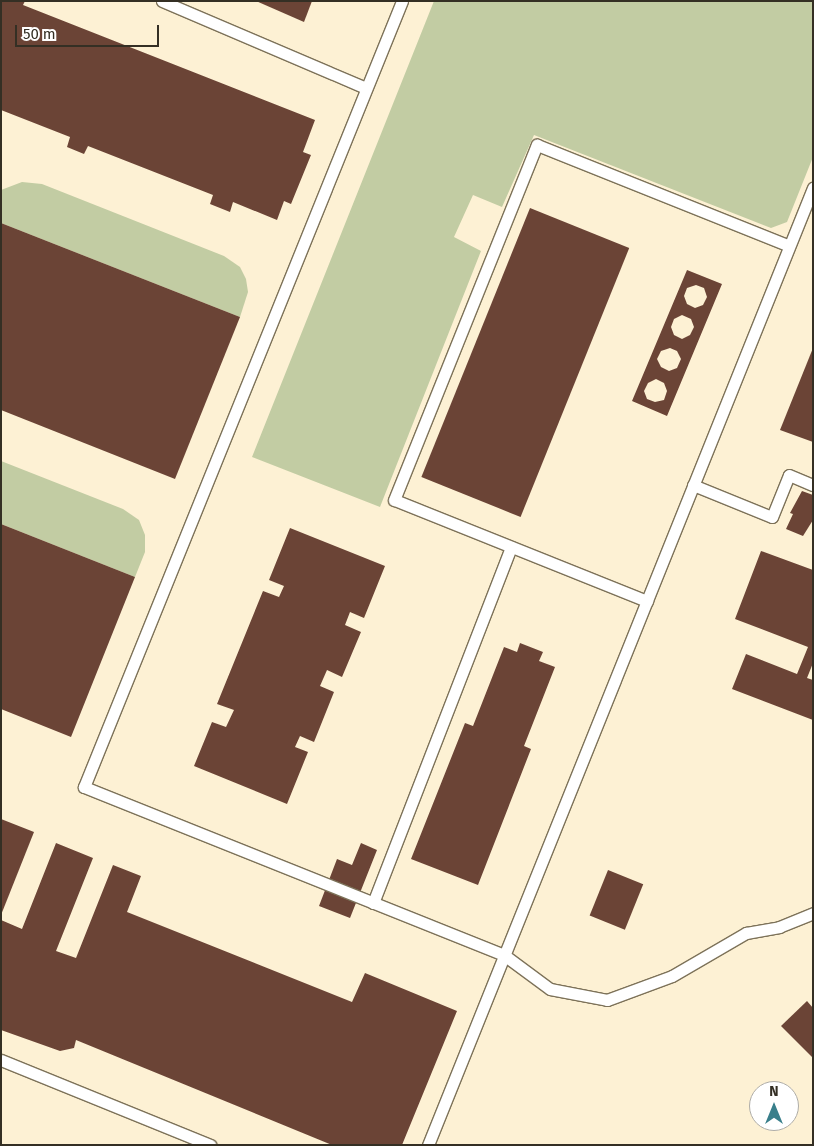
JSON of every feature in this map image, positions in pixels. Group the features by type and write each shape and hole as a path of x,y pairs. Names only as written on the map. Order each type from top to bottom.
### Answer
{"lane":[{"path":"162,1 366,88"},
{"path":"402,1 84,787 504,955 550,989 607,1000 672,976 746,933 779,927 813,913"},
{"path":"646,601 394,500 537,145 789,246"},
{"path":"428,1145 813,188"},
{"path":"693,485 772,517 789,475 813,485"},
{"path":"373,903 511,547"},
{"path":"1,1060 210,1145"}],"green space":[{"path":"434,1 813,1 813,157 787,222 771,228 534,135 502,207 473,195 454,237 481,251 380,507 252,457"},
{"path":"22,182 42,184 224,256 240,267 246,279 248,292 240,317 1,223 1,190"},
{"path":"1,461 123,509 139,520 145,535 145,552 135,577 1,524"}],"building":[{"path":"1,1 25,1 23,5 315,120 303,152 311,155 291,204 284,201 277,220 233,202 230,212 210,204 213,195 88,146 84,154 67,147 70,137 1,110"},
{"path":"256,1 312,1 304,22"},
{"path":"530,208 629,248 521,517 421,477"},
{"path":"1,223 240,317 175,479 1,410"},
{"path":"687,270 722,284 667,416 632,401","holes":["696,285 704,288 707,297 703,305 695,308 687,304 684,296 687,288","682,315 691,319 694,327 690,335 682,339 674,335 671,327 674,319","670,348 677,351 681,359 677,368 669,371 661,367 657,359 661,351","656,379 664,383 667,391 664,400 655,402 647,399 644,391 648,383"]},
{"path":"813,348 813,442 780,430"},
{"path":"802,491 813,495 813,520 803,536 786,529 793,514 790,513"},
{"path":"1,524 135,577 71,737 1,709"},
{"path":"290,528 385,566 364,618 350,612 345,625 361,632 342,677 327,670 320,686 334,692 314,742 300,736 295,747 308,752 287,804 194,766 212,722 226,727 234,710 217,704 263,591 279,597 284,586 269,580"},
{"path":"761,551 813,570 813,663 807,678 813,680 813,720 732,689 746,654 797,674 808,647 735,619"},
{"path":"520,643 543,652 539,661 555,667 524,746 531,749 478,885 411,859 465,723 473,726 504,647 517,652"},
{"path":"1,819 34,832 1,915"},
{"path":"56,843 93,858 56,951 76,958 113,865 141,876 127,912 352,1002 365,973 457,1011 402,1145 332,1145 76,1040 74,1048 60,1051 1,1030 1,920 22,929"},
{"path":"361,843 377,850 350,918 319,906 337,859 352,865"},
{"path":"608,870 643,884 625,930 590,915"},
{"path":"807,1001 813,1008 813,1058 781,1026"}]}
